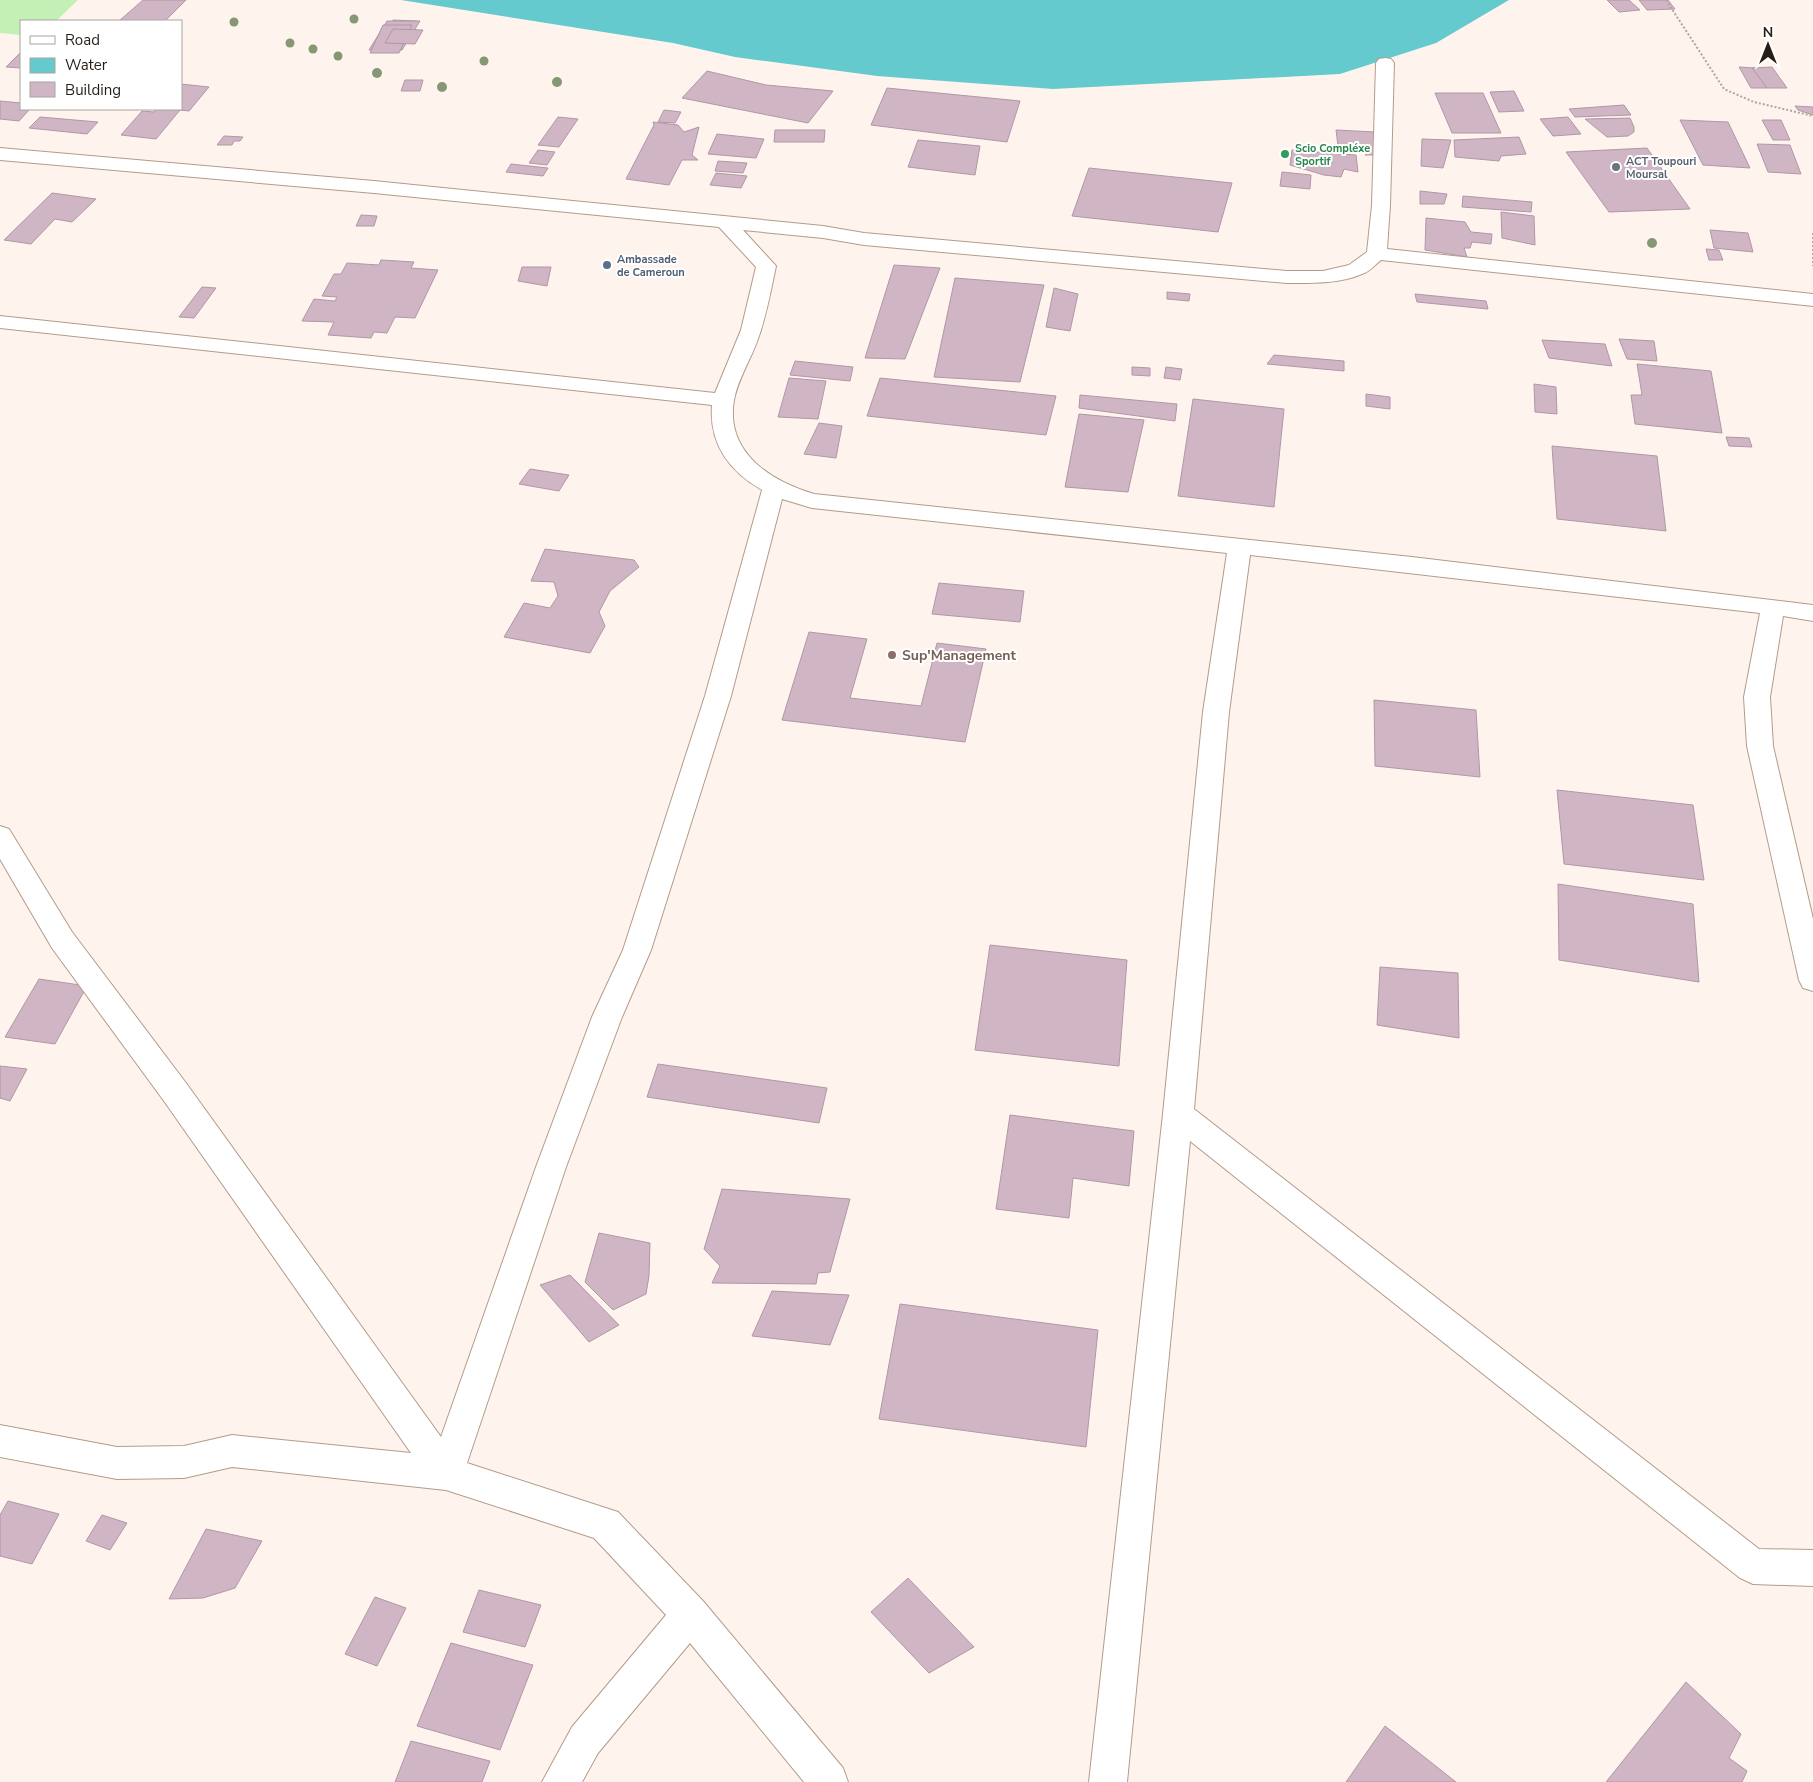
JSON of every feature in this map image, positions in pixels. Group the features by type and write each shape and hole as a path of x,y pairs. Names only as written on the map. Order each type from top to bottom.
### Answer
{"street":[{"path":"1377,254 1381,205 1385,63"},
{"path":"0,154 383,188 823,232 864,240 1287,277 1323,278 1356,270 1377,254 1813,300"},
{"path":"726,223 766,266 751,330 723,400 721,416 728,444 740,464 774,488 792,496 812,501 1412,565 1813,613"},
{"path":"0,322 723,400"},
{"path":"446,1473 551,1167 607,1017 637,950 718,696 774,488"},
{"path":"1108,1782 1178,1114 1216,712 1239,547"},
{"path":"1773,607 1757,696 1760,746 1813,980"},
{"path":"0,836 62,940 181,1100 446,1473"},
{"path":"1178,1114 1753,1566 1813,1568"},
{"path":"0,1441 117,1463 184,1462 232,1451 446,1473 605,1524 690,1614 829,1782"},
{"path":"561,1782 585,1740 690,1614"}],"path":[{"path":"1666,0 1724,89 1744,99 1813,116"},
{"path":"1813,233 1813,267"}],"green space":[{"path":"0,0 78,0 57,20 20,20 20,35 0,33"}],"water":[{"path":"401,0 1509,0 1436,43 1340,74 1053,89 877,76 735,57 673,43"}],"building":[{"path":"143,0 186,0 166,20 120,20"},
{"path":"1607,0 1629,0 1640,10 1619,12"},
{"path":"1639,0 1668,0 1675,9 1647,10"},
{"path":"393,20 417,21 414,27 390,26"},
{"path":"387,21 420,21 402,50 369,50"},
{"path":"383,25 412,25 399,53 370,53"},
{"path":"393,29 423,30 415,44 385,43"},
{"path":"20,53 20,68 6,67"},
{"path":"1739,67 1755,68 1767,88 1751,88"},
{"path":"1772,67 1787,88 1767,88 1752,68"},
{"path":"707,71 766,85 833,91 808,123 682,98"},
{"path":"405,80 423,80 420,91 401,91"},
{"path":"182,84 209,87 189,111 180,110 182,110"},
{"path":"887,88 1020,101 1007,142 871,125"},
{"path":"1514,91 1524,111 1499,112 1490,92"},
{"path":"1435,93 1483,93 1501,133 1452,133"},
{"path":"0,101 20,103 20,110 29,110 19,121 0,119"},
{"path":"1624,105 1631,115 1575,117 1569,109"},
{"path":"1795,106 1813,107 1813,115 1798,110"},
{"path":"156,110 180,110 156,139 121,135 142,111 154,112"},
{"path":"664,110 681,112 675,123 658,122"},
{"path":"40,117 98,122 87,134 29,128"},
{"path":"558,117 578,119 559,147 538,145"},
{"path":"1568,117 1581,134 1553,136 1540,119"},
{"path":"1630,118 1634,132 1628,136 1607,137 1585,119"},
{"path":"1680,120 1728,122 1750,168 1703,165"},
{"path":"1762,120 1781,120 1790,140 1773,140"},
{"path":"653,122 678,125 684,132 699,127 692,155 698,160 682,160 669,185 626,179 654,125"},
{"path":"775,130 825,130 824,142 774,142"},
{"path":"1336,130 1375,132 1375,155 1365,155 1368,152 1338,146"},
{"path":"717,134 764,139 756,158 708,154"},
{"path":"224,136 243,137 240,141 234,141 232,145 217,145"},
{"path":"1519,137 1526,154 1501,156 1499,161 1455,157 1454,140"},
{"path":"1422,139 1451,140 1443,168 1421,166"},
{"path":"918,140 980,146 975,175 908,167"},
{"path":"1757,144 1790,145 1801,174 1768,172"},
{"path":"1647,148 1690,209 1609,212 1566,152"},
{"path":"538,150 555,152 547,165 529,163"},
{"path":"1292,150 1356,155 1358,172 1344,169 1341,177 1324,175 1290,165"},
{"path":"718,161 747,163 743,173 715,171"},
{"path":"511,164 548,168 543,176 506,172"},
{"path":"1089,168 1232,183 1218,232 1072,216"},
{"path":"1282,172 1311,175 1310,189 1280,186"},
{"path":"716,173 747,176 741,188 710,185"},
{"path":"1420,191 1447,194 1444,204 1420,204"},
{"path":"52,193 96,199 72,222 55,219 31,244 4,240"},
{"path":"1463,196 1532,202 1531,212 1462,207"},
{"path":"1501,212 1534,216 1535,245 1502,238"},
{"path":"361,215 377,216 374,226 356,226"},
{"path":"1426,218 1465,222 1471,232 1492,234 1491,244 1472,242 1470,248 1464,248 1467,257 1425,250"},
{"path":"1710,230 1748,233 1753,252 1714,248"},
{"path":"1706,249 1719,250 1723,260 1709,260"},
{"path":"381,260 414,262 411,268 438,270 415,318 395,317 387,333 374,332 371,338 328,335 334,322 302,321 314,299 335,301 337,297 322,296 334,274 341,274 347,263 379,265"},
{"path":"894,265 940,268 905,359 865,358"},
{"path":"522,267 551,267 547,286 518,281"},
{"path":"955,278 1044,285 1020,382 934,377"},
{"path":"202,287 216,288 194,318 179,317"},
{"path":"1054,288 1078,294 1070,331 1046,327"},
{"path":"1167,292 1190,294 1189,301 1167,299"},
{"path":"1415,294 1486,301 1488,309 1417,302"},
{"path":"1619,339 1654,341 1657,361 1627,359"},
{"path":"1542,340 1605,344 1612,366 1549,358"},
{"path":"1274,355 1344,361 1344,371 1267,364"},
{"path":"795,361 853,367 850,381 790,375"},
{"path":"1637,364 1711,371 1722,433 1635,424 1631,395 1642,395"},
{"path":"1132,367 1150,368 1150,376 1132,375"},
{"path":"1166,367 1182,369 1180,380 1164,378"},
{"path":"789,378 826,381 818,419 778,417"},
{"path":"880,378 1056,396 1046,435 867,416"},
{"path":"1534,384 1556,387 1557,414 1535,412"},
{"path":"1366,394 1390,397 1390,409 1366,406"},
{"path":"1080,395 1177,404 1175,421 1079,408"},
{"path":"1193,399 1284,409 1274,507 1178,496"},
{"path":"1079,414 1144,420 1128,492 1065,487"},
{"path":"819,423 842,426 836,458 804,454"},
{"path":"1726,437 1749,438 1752,447 1729,446"},
{"path":"1552,446 1657,456 1666,531 1557,519"},
{"path":"530,469 569,475 559,491 519,484"},
{"path":"545,549 634,560 639,567 610,591 599,612 605,626 590,653 504,637 524,603 550,608 558,596 554,582 531,581"},
{"path":"939,583 1024,591 1020,622 932,614"},
{"path":"809,632 867,639 850,698 921,706 937,643 986,649 965,742 782,720"},
{"path":"1374,700 1476,710 1480,777 1375,766"},
{"path":"1557,790 1693,805 1704,880 1564,864"},
{"path":"1558,884 1693,904 1699,982 1559,960"},
{"path":"990,945 1127,960 1119,1066 975,1050"},
{"path":"1380,967 1458,973 1459,1038 1377,1025"},
{"path":"39,979 87,986 55,1044 5,1037"},
{"path":"658,1064 827,1088 819,1123 647,1097"},
{"path":"0,1066 27,1069 10,1101 0,1098"},
{"path":"1010,1115 1134,1131 1129,1186 1073,1178 1069,1218 996,1209"},
{"path":"722,1189 850,1199 830,1272 818,1273 816,1284 712,1283 720,1266 704,1249"},
{"path":"599,1233 650,1243 649,1276 646,1294 613,1310 585,1282"},
{"path":"570,1275 619,1325 589,1342 540,1285"},
{"path":"772,1291 849,1295 830,1345 752,1336"},
{"path":"900,1304 1098,1330 1086,1447 879,1419"},
{"path":"8,1501 59,1514 32,1564 0,1556 0,1515"},
{"path":"102,1515 127,1523 110,1550 86,1541"},
{"path":"206,1529 262,1541 235,1588 203,1598 169,1599"},
{"path":"908,1578 974,1647 929,1673 871,1612"},
{"path":"479,1590 541,1605 525,1647 463,1632"},
{"path":"375,1597 406,1608 377,1666 345,1654"},
{"path":"451,1643 533,1665 500,1750 417,1726"},
{"path":"1686,1682 1741,1734 1729,1758 1747,1771 1742,1782 1606,1782"},
{"path":"1385,1726 1456,1782 1346,1782"},
{"path":"411,1741 490,1761 482,1782 395,1782"}],"place":[{"name":"Scio Compléxe Sportif","path":"1285,154"},
{"name":"ACT Toupouri Moursal","path":"1616,167"},
{"name":"Ambassade de Cameroun","path":"607,265"},
{"name":"Sup'Management","path":"892,655"}]}
